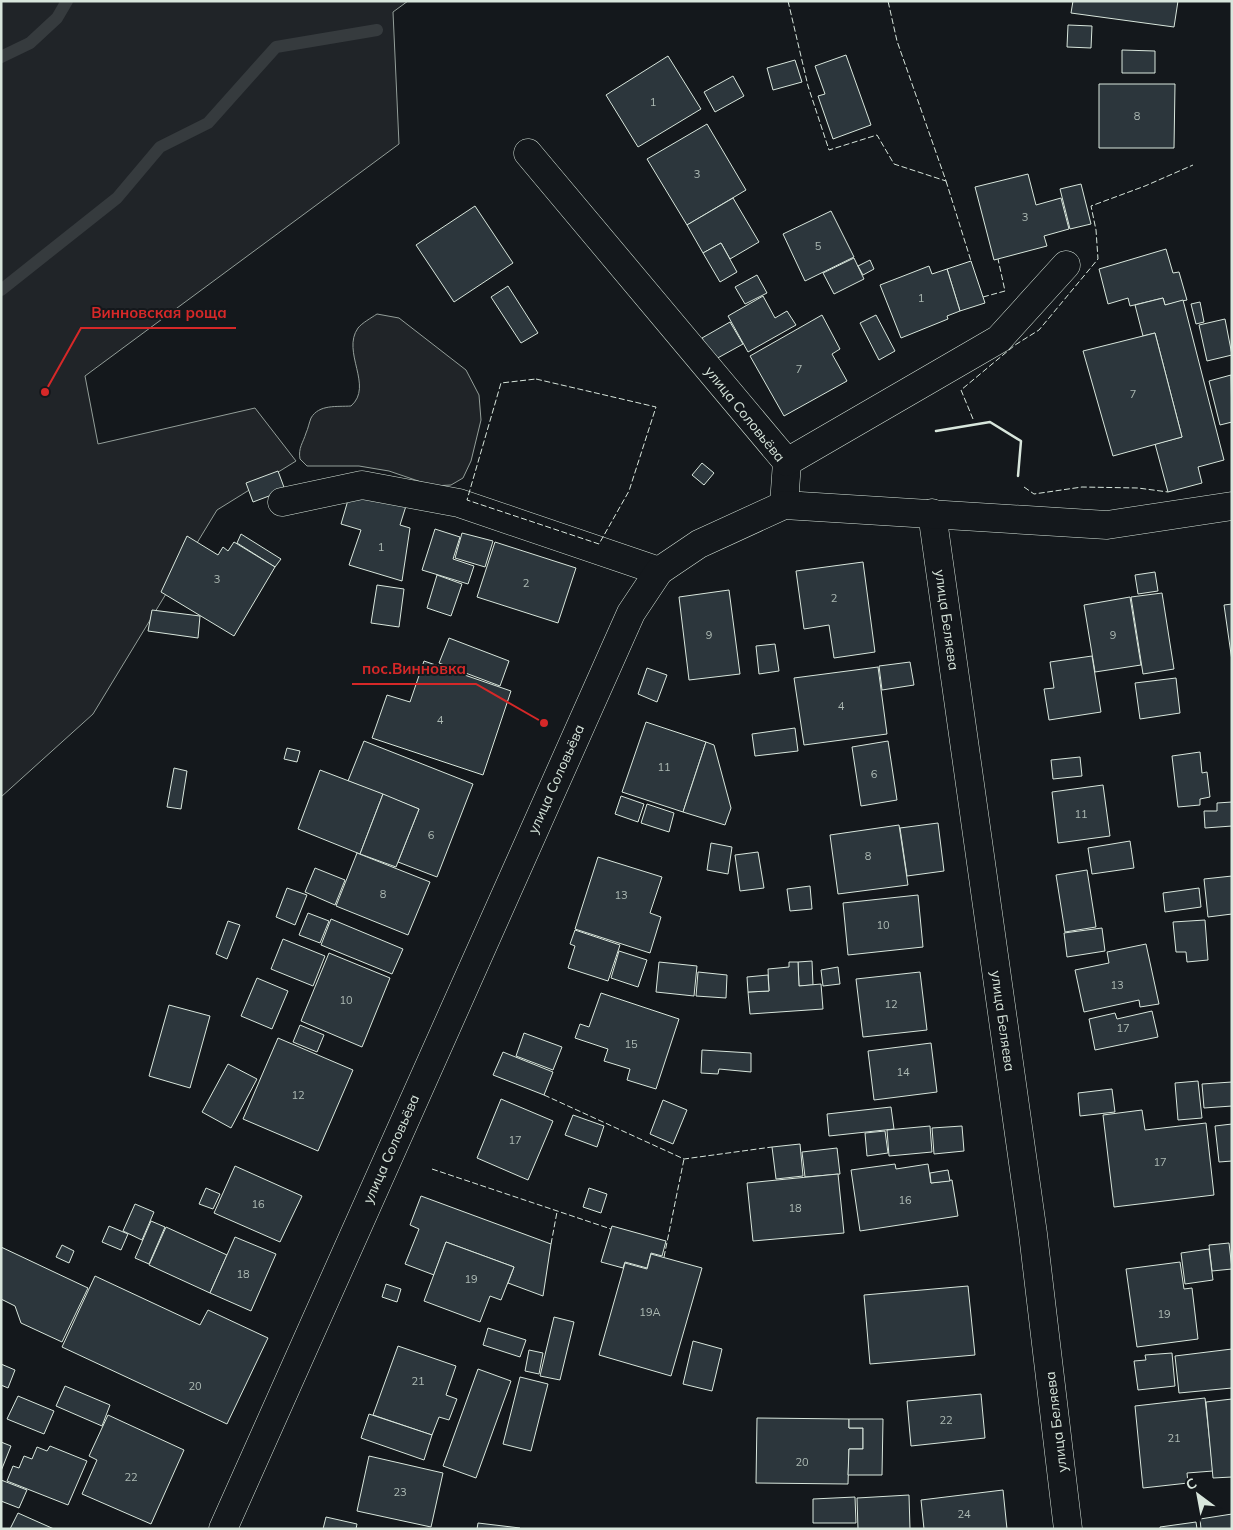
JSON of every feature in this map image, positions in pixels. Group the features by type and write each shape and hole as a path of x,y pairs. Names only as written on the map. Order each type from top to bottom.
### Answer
{"street":[{"name":"улица Соловьёва","path":"223,1529 631,613 659,571 699,544 784,505 787,462 528,152"},
{"path":"787,462 999,339 1066,266"},
{"path":"282,502 362,485 459,503 659,571"},
{"path":"784,505 1107,525 1232,506"},
{"name":"улица Беляева","path":"932,513 1033,1234 1068,1529"}],"shaded area":[{"path":"1,1 408,1 393,12 399,144 85,376 98,444 255,408 296,461 217,510 93,714 1,797"},
{"path":"377,314 399,318 466,370 479,395 481,420 471,461 463,478 451,485 433,486 389,471 359,466 307,466 300,459 301,446 314,414 323,408 351,406 357,398 359,379 354,358 354,337 360,326"}],"building":[{"path":"1073,1 1178,1 1174,27 1071,13"},
{"path":"1068,25 1092,26 1091,48 1067,47"},
{"path":"1122,50 1155,51 1155,73 1122,73"},
{"path":"846,55 871,125 833,139 818,96 825,94 815,66"},
{"path":"668,56 701,109 638,147 606,95"},
{"path":"795,60 802,82 773,90 767,68"},
{"path":"733,76 744,96 715,112 704,92"},
{"path":"1099,84 1175,84 1174,148 1099,148"},
{"path":"707,124 746,190 687,225 647,159"},
{"path":"1028,174 1036,205 1061,198 1069,229 1044,236 1047,246 994,260 975,187"},
{"path":"1081,184 1091,224 1070,229 1060,189"},
{"path":"733,198 759,242 730,259 721,243 703,253 687,225"},
{"path":"475,206 513,263 454,302 416,245"},
{"path":"831,211 854,257 805,281 783,234"},
{"path":"721,243 737,272 720,282 703,253"},
{"path":"1166,249 1173,273 1179,272 1187,300 1165,305 1163,298 1130,306 1128,298 1108,304 1099,269"},
{"path":"854,258 864,279 834,294 823,273"},
{"path":"870,260 874,269 863,275 858,266"},
{"path":"971,261 985,303 960,311 947,269"},
{"path":"929,266 932,274 947,269 960,311 947,316 948,319 901,338 880,285"},
{"path":"757,275 767,293 745,304 735,287"},
{"path":"508,286 538,333 521,343 491,297"},
{"path":"763,296 775,318 787,311 796,325 748,352 728,316"},
{"path":"1163,298 1165,305 1183,300 1224,460 1198,467 1202,483 1168,492 1155,444 1182,437 1155,333 1143,336 1135,305"},
{"path":"1200,302 1204,322 1196,324 1191,304"},
{"path":"822,315 840,349 832,354 847,381 784,416 750,356"},
{"path":"876,315 895,351 879,360 860,323"},
{"path":"1225,319 1232,355 1207,361 1199,325"},
{"path":"730,322 743,344 714,360 702,338"},
{"path":"1155,333 1182,437 1113,456 1083,351"},
{"path":"1231,375 1232,422 1220,425 1209,381"},
{"path":"702,463 714,473 704,485 692,475"},
{"path":"278,471 285,490 253,502 246,483"},
{"path":"351,490 406,506 400,525 410,528 402,581 349,565 361,530 341,524"},
{"path":"435,529 460,537 453,559 474,566 468,584 422,570"},
{"path":"462,533 493,541 485,567 455,558"},
{"path":"241,534 281,559 275,567 237,543"},
{"path":"187,536 218,555 223,547 228,551 234,542 275,567 234,636 161,592"},
{"path":"495,542 576,568 558,623 477,597"},
{"path":"863,562 875,652 834,658 829,625 804,629 796,571"},
{"path":"1155,572 1158,591 1138,594 1135,575"},
{"path":"437,575 462,584 451,616 427,608"},
{"path":"377,585 404,589 399,627 371,623"},
{"path":"729,590 740,674 689,680 679,597"},
{"path":"1162,593 1174,669 1143,674 1131,597"},
{"path":"1130,597 1141,665 1095,672 1084,605"},
{"path":"1232,604 1232,661 1224,605"},
{"path":"152,610 200,616 198,638 148,631"},
{"path":"449,638 509,661 500,686 439,663"},
{"path":"775,644 779,671 759,674 756,646"},
{"path":"1092,656 1101,712 1049,720 1044,689 1054,688 1050,662"},
{"path":"424,661 511,691 483,775 372,738 387,695 410,702"},
{"path":"910,662 914,685 882,690 879,666"},
{"path":"878,667 887,734 804,745 794,678"},
{"path":"647,668 667,675 657,702 638,694"},
{"path":"1176,678 1180,713 1140,719 1135,683"},
{"path":"646,722 706,742 683,812 622,792"},
{"path":"795,728 798,751 755,756 752,734"},
{"path":"364,741 473,784 437,877 398,862 419,809 348,781"},
{"path":"888,741 897,800 861,806 852,747"},
{"path":"706,742 714,745 731,808 725,825 683,812"},
{"path":"287,748 300,751 297,762 284,759"},
{"path":"1200,752 1202,773 1207,772 1210,797 1200,799 1200,805 1178,807 1172,756"},
{"path":"1080,757 1082,776 1053,779 1051,760"},
{"path":"174,768 187,771 181,809 167,807"},
{"path":"320,770 383,794 360,854 298,829"},
{"path":"1103,785 1110,836 1058,843 1052,792"},
{"path":"383,794 419,809 396,867 360,854"},
{"path":"621,796 644,804 638,822 615,814"},
{"path":"1232,802 1232,826 1205,828 1204,811 1217,811 1217,803"},
{"path":"647,804 674,813 669,832 641,823"},
{"path":"938,823 944,871 907,876 900,828"},
{"path":"899,825 908,885 838,894 830,835"},
{"path":"1130,841 1134,868 1092,874 1088,848"},
{"path":"711,843 732,847 728,874 707,870"},
{"path":"758,852 764,888 740,891 735,855"},
{"path":"357,853 430,882 408,935 336,906"},
{"path":"598,857 662,877 650,913 661,917 650,953 575,929"},
{"path":"315,868 345,880 335,905 305,892"},
{"path":"1087,870 1096,927 1065,932 1056,875"},
{"path":"1232,876 1232,914 1208,917 1204,879"},
{"path":"810,886 812,909 790,911 787,889"},
{"path":"287,888 307,895 295,925 276,917"},
{"path":"1199,888 1201,907 1165,912 1163,893"},
{"path":"918,895 923,947 848,955 843,903"},
{"path":"308,913 329,921 320,943 299,935"},
{"path":"331,919 403,949 392,974 321,945"},
{"path":"1205,920 1208,960 1187,962 1186,952 1176,952 1173,922"},
{"path":"228,921 240,925 227,959 216,954"},
{"path":"1102,928 1105,951 1067,957 1064,933"},
{"path":"575,930 620,945 608,981 568,968 575,946 570,944"},
{"path":"283,939 325,956 313,986 271,969"},
{"path":"1146,944 1159,1004 1140,1007 1139,1000 1084,1012 1075,970 1109,963 1107,952"},
{"path":"619,951 647,960 638,987 611,978"},
{"path":"329,953 390,978 362,1047 301,1021"},
{"path":"812,961 813,985 799,986 798,962"},
{"path":"659,962 697,966 694,996 656,992"},
{"path":"789,962 798,962 799,986 821,984 823,1009 750,1014 748,992 769,991 768,969 789,967"},
{"path":"838,967 840,984 823,986 821,970"},
{"path":"698,972 727,975 726,998 696,996"},
{"path":"920,972 927,1030 863,1037 856,979"},
{"path":"768,975 769,991 748,992 747,977"},
{"path":"257,978 288,991 272,1029 241,1016"},
{"path":"601,993 679,1019 656,1089 627,1080 630,1069 604,1061 608,1049 575,1038 580,1024 589,1027"},
{"path":"169,1005 210,1016 190,1088 149,1076"},
{"path":"1152,1011 1158,1037 1095,1050 1089,1019 1115,1013 1117,1019"},
{"path":"300,1025 324,1035 317,1052 293,1042"},
{"path":"524,1033 562,1047 553,1070 516,1056"},
{"path":"278,1038 353,1070 318,1151 243,1119"},
{"path":"931,1043 937,1092 874,1100 868,1051"},
{"path":"702,1050 751,1053 751,1072 719,1069 718,1074 701,1073"},
{"path":"503,1052 553,1072 544,1095 493,1075"},
{"path":"228,1064 257,1079 231,1128 202,1112"},
{"path":"1198,1081 1202,1118 1178,1120 1175,1083"},
{"path":"1232,1082 1232,1106 1204,1108 1202,1084"},
{"path":"1112,1089 1115,1112 1080,1116 1078,1093"},
{"path":"501,1099 553,1121 528,1180 477,1158"},
{"path":"663,1100 687,1110 673,1144 650,1134"},
{"path":"891,1107 894,1129 829,1136 827,1114"},
{"path":"1142,1110 1145,1130 1206,1123 1214,1195 1114,1207 1103,1115"},
{"path":"573,1115 604,1126 597,1147 565,1135"},
{"path":"1232,1124 1232,1161 1219,1162 1215,1126"},
{"path":"930,1126 932,1152 889,1156 887,1130"},
{"path":"962,1126 964,1151 934,1154 932,1128"},
{"path":"885,1131 888,1153 867,1156 865,1133"},
{"path":"800,1144 803,1176 776,1179 772,1147"},
{"path":"837,1148 840,1174 805,1177 802,1152"},
{"path":"895,1164 896,1169 928,1164 931,1183 952,1180 958,1216 860,1231 851,1170"},
{"path":"235,1166 302,1196 280,1242 214,1213"},
{"path":"948,1170 950,1181 931,1183 930,1173"},
{"path":"838,1174 844,1233 753,1241 747,1183"},
{"path":"206,1188 220,1194 213,1209 199,1204"},
{"path":"589,1188 607,1194 601,1213 583,1207"},
{"path":"421,1196 551,1244 543,1296 508,1283 514,1267 446,1242 434,1275 405,1264 419,1229 410,1225"},
{"path":"135,1204 154,1212 142,1240 123,1231"},
{"path":"151,1221 165,1227 149,1264 135,1258"},
{"path":"109,1226 128,1234 121,1250 102,1242"},
{"path":"612,1226 666,1241 662,1256 651,1253 647,1268 625,1262 623,1268 601,1262"},
{"path":"166,1227 227,1255 210,1293 149,1265"},
{"path":"235,1237 276,1254 251,1311 210,1293"},
{"path":"446,1242 514,1267 501,1300 490,1296 480,1322 424,1301"},
{"path":"1229,1243 1232,1269 1212,1271 1209,1245"},
{"path":"62,1245 74,1251 69,1263 56,1257"},
{"path":"1,1247 88,1288 62,1342 21,1323 15,1306 1,1299"},
{"path":"1209,1249 1213,1280 1185,1284 1181,1253"},
{"path":"651,1254 702,1268 671,1376 599,1355 625,1263 647,1269"},
{"path":"1180,1262 1184,1289 1192,1288 1198,1339 1137,1347 1126,1269"},
{"path":"95,1276 200,1325 208,1310 268,1338 227,1424 62,1347"},
{"path":"386,1284 401,1289 397,1302 382,1297"},
{"path":"968,1286 975,1355 870,1364 864,1295"},
{"path":"554,1317 574,1322 560,1380 540,1376"},
{"path":"488,1328 526,1340 520,1357 483,1345"},
{"path":"693,1341 722,1349 712,1391 683,1384"},
{"path":"398,1346 456,1366 446,1395 457,1399 449,1420 439,1417 432,1435 373,1415"},
{"path":"1232,1349 1232,1388 1179,1393 1175,1356"},
{"path":"529,1350 543,1353 539,1374 525,1371"},
{"path":"1172,1353 1175,1386 1138,1390 1134,1361 1146,1360 1145,1355"},
{"path":"1,1364 15,1370 8,1388 1,1385"},
{"path":"478,1369 511,1381 476,1478 443,1466"},
{"path":"520,1377 548,1384 531,1451 503,1444"},
{"path":"65,1386 110,1405 102,1426 56,1406"},
{"path":"981,1394 985,1438 911,1446 907,1401"},
{"path":"18,1396 54,1411 44,1434 7,1419"},
{"path":"1205,1398 1213,1471 1187,1473 1188,1483 1143,1488 1135,1406"},
{"path":"1232,1399 1232,1477 1213,1478 1206,1402"},
{"path":"369,1414 432,1435 424,1460 361,1438"},
{"path":"108,1415 184,1450 151,1524 82,1494 97,1460 89,1456"},
{"path":"757,1418 849,1419 849,1428 863,1428 863,1449 849,1449 848,1484 756,1483"},
{"path":"849,1419 883,1419 882,1475 848,1475 849,1449 863,1449 863,1428 849,1428"},
{"path":"1,1442 11,1446 1,1471"},
{"path":"50,1446 87,1461 68,1505 7,1481 13,1466 19,1468 24,1456 32,1459 37,1447 47,1451"},
{"path":"369,1456 443,1473 431,1527 357,1511"},
{"path":"1,1480 27,1490 19,1508 1,1501"},
{"path":"1003,1490 1007,1529 924,1529 921,1500"},
{"path":"909,1495 910,1529 858,1529 857,1498"},
{"path":"855,1497 856,1523 813,1523 813,1499"},
{"path":"18,1513 54,1529 10,1529"},
{"path":"1232,1514 1232,1529 1201,1529 1200,1519"},
{"path":"326,1517 357,1524 356,1529 323,1529"},
{"path":"1196,1522 1197,1529 1160,1529 1160,1527"},
{"path":"478,1523 520,1528 520,1529 477,1529"}],"waterway":[{"path":"1,57 30,43 57,18 67,1"},
{"path":"1,290 117,198 160,147 208,123 276,47 377,30"}],"fence":[{"path":"788,1 808,86 829,150 877,135 894,164 946,181 897,41 888,1"},
{"path":"973,419 961,390 1015,345 1039,330 1098,259 1096,230 1091,206 1145,186 1193,165"},
{"path":"946,181 971,261"},
{"path":"983,297 1005,291 998,259"},
{"path":"536,379 656,407 629,491 599,544 467,500 501,383 536,379"},
{"path":"1024,487 1034,494 1082,487 1138,488 1168,492"},
{"path":"544,1095 684,1159 772,1147"},
{"path":"664,1257 684,1159"},
{"path":"432,1169 611,1229"},
{"path":"551,1244 557,1212"}],"wall":[{"path":"936,431 990,422 1021,441 1018,476"}],"place":[{"name":"Винновская роща","path":"45,392"},
{"name":"пос.Винновка","path":"544,723"}]}
